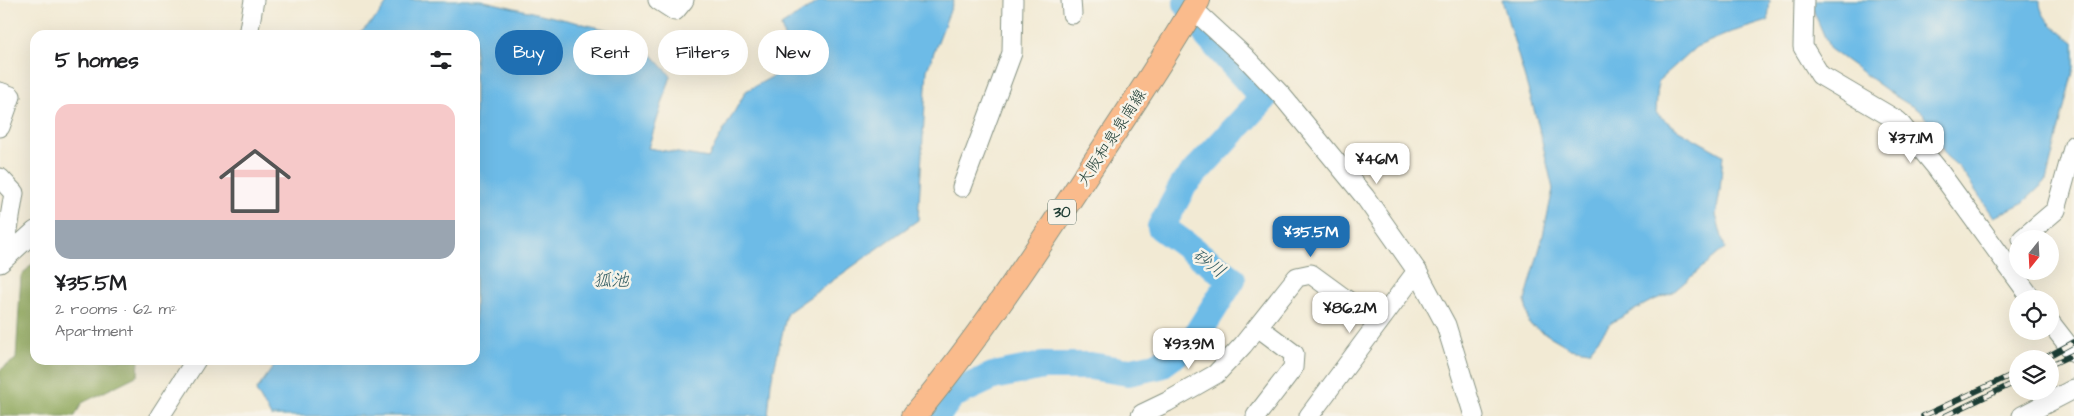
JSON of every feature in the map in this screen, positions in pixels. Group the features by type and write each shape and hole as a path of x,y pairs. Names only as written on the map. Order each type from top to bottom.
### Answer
{"main road":[{"name":"大阪和泉泉南線","path":"914,416 941,383 1019,277 1159,64 1197,2"}],"street":[{"path":"249,30 254,0"},
{"path":"658,0 675,11 684,0"},
{"path":"962,186 1012,53 1013,0"},
{"path":"1804,0 1803,47 1820,74 1898,122 1936,167 2025,290"},
{"path":"1197,2 1282,96 1365,197 1417,271 1446,326 1474,416"},
{"path":"0,92 11,96 0,127"},
{"path":"2033,230 2056,210 2074,145"},
{"path":"0,178 14,193 1,262"},
{"path":"1,262 30,236"},
{"path":"2000,256 2009,249"},
{"path":"1309,416 1417,271"},
{"path":"1141,416 1216,374 1258,327 1297,277 1311,274 1378,323"},
{"path":"1256,416 1293,368 1294,354 1258,327"},
{"path":"2059,334 2074,353"},
{"path":"160,416 193,365"},
{"path":"2022,416 2074,389"}],"green space":[{"path":"30,266 30,365 139,365 138,375 82,403 75,416 0,416 0,370 16,359 21,276"}],"water":[{"name":"狐池","path":"389,0 480,0 609,30 573,30 573,75 648,75 648,50 658,62 658,75 671,76 648,148 708,158 746,91 775,75 829,75 829,30 782,30 781,26 821,0 954,0 927,70 918,220 787,313 771,382 768,416 271,416 256,391 274,365 480,365 480,30 363,30 378,16"},
{"path":"1502,0 1770,0 1768,21 1732,32 1696,47 1658,81 1656,113 1675,128 1723,155 1716,215 1725,248 1672,293 1651,301 1611,323 1589,351 1570,348 1529,324 1525,301 1542,240 1553,189 1537,120"},
{"path":"1814,0 2040,0 2043,13 2051,24 2074,42 2074,67 2046,181 2024,202 1994,217 1959,167 1946,156 1923,113 1895,96 1830,49 1813,10"}],"waterway":[{"name":"砂川","path":"936,416 952,395 993,376 1043,366 1090,366 1128,372 1160,365 1193,341 1232,279 1161,227 1184,184 1264,98 1208,36 1187,3"}],"railway":[{"path":"2059,350 2074,342"},
{"path":"2059,361 2074,354"},
{"path":"1923,416 2009,376"},
{"path":"1945,416 2009,385"}]}
